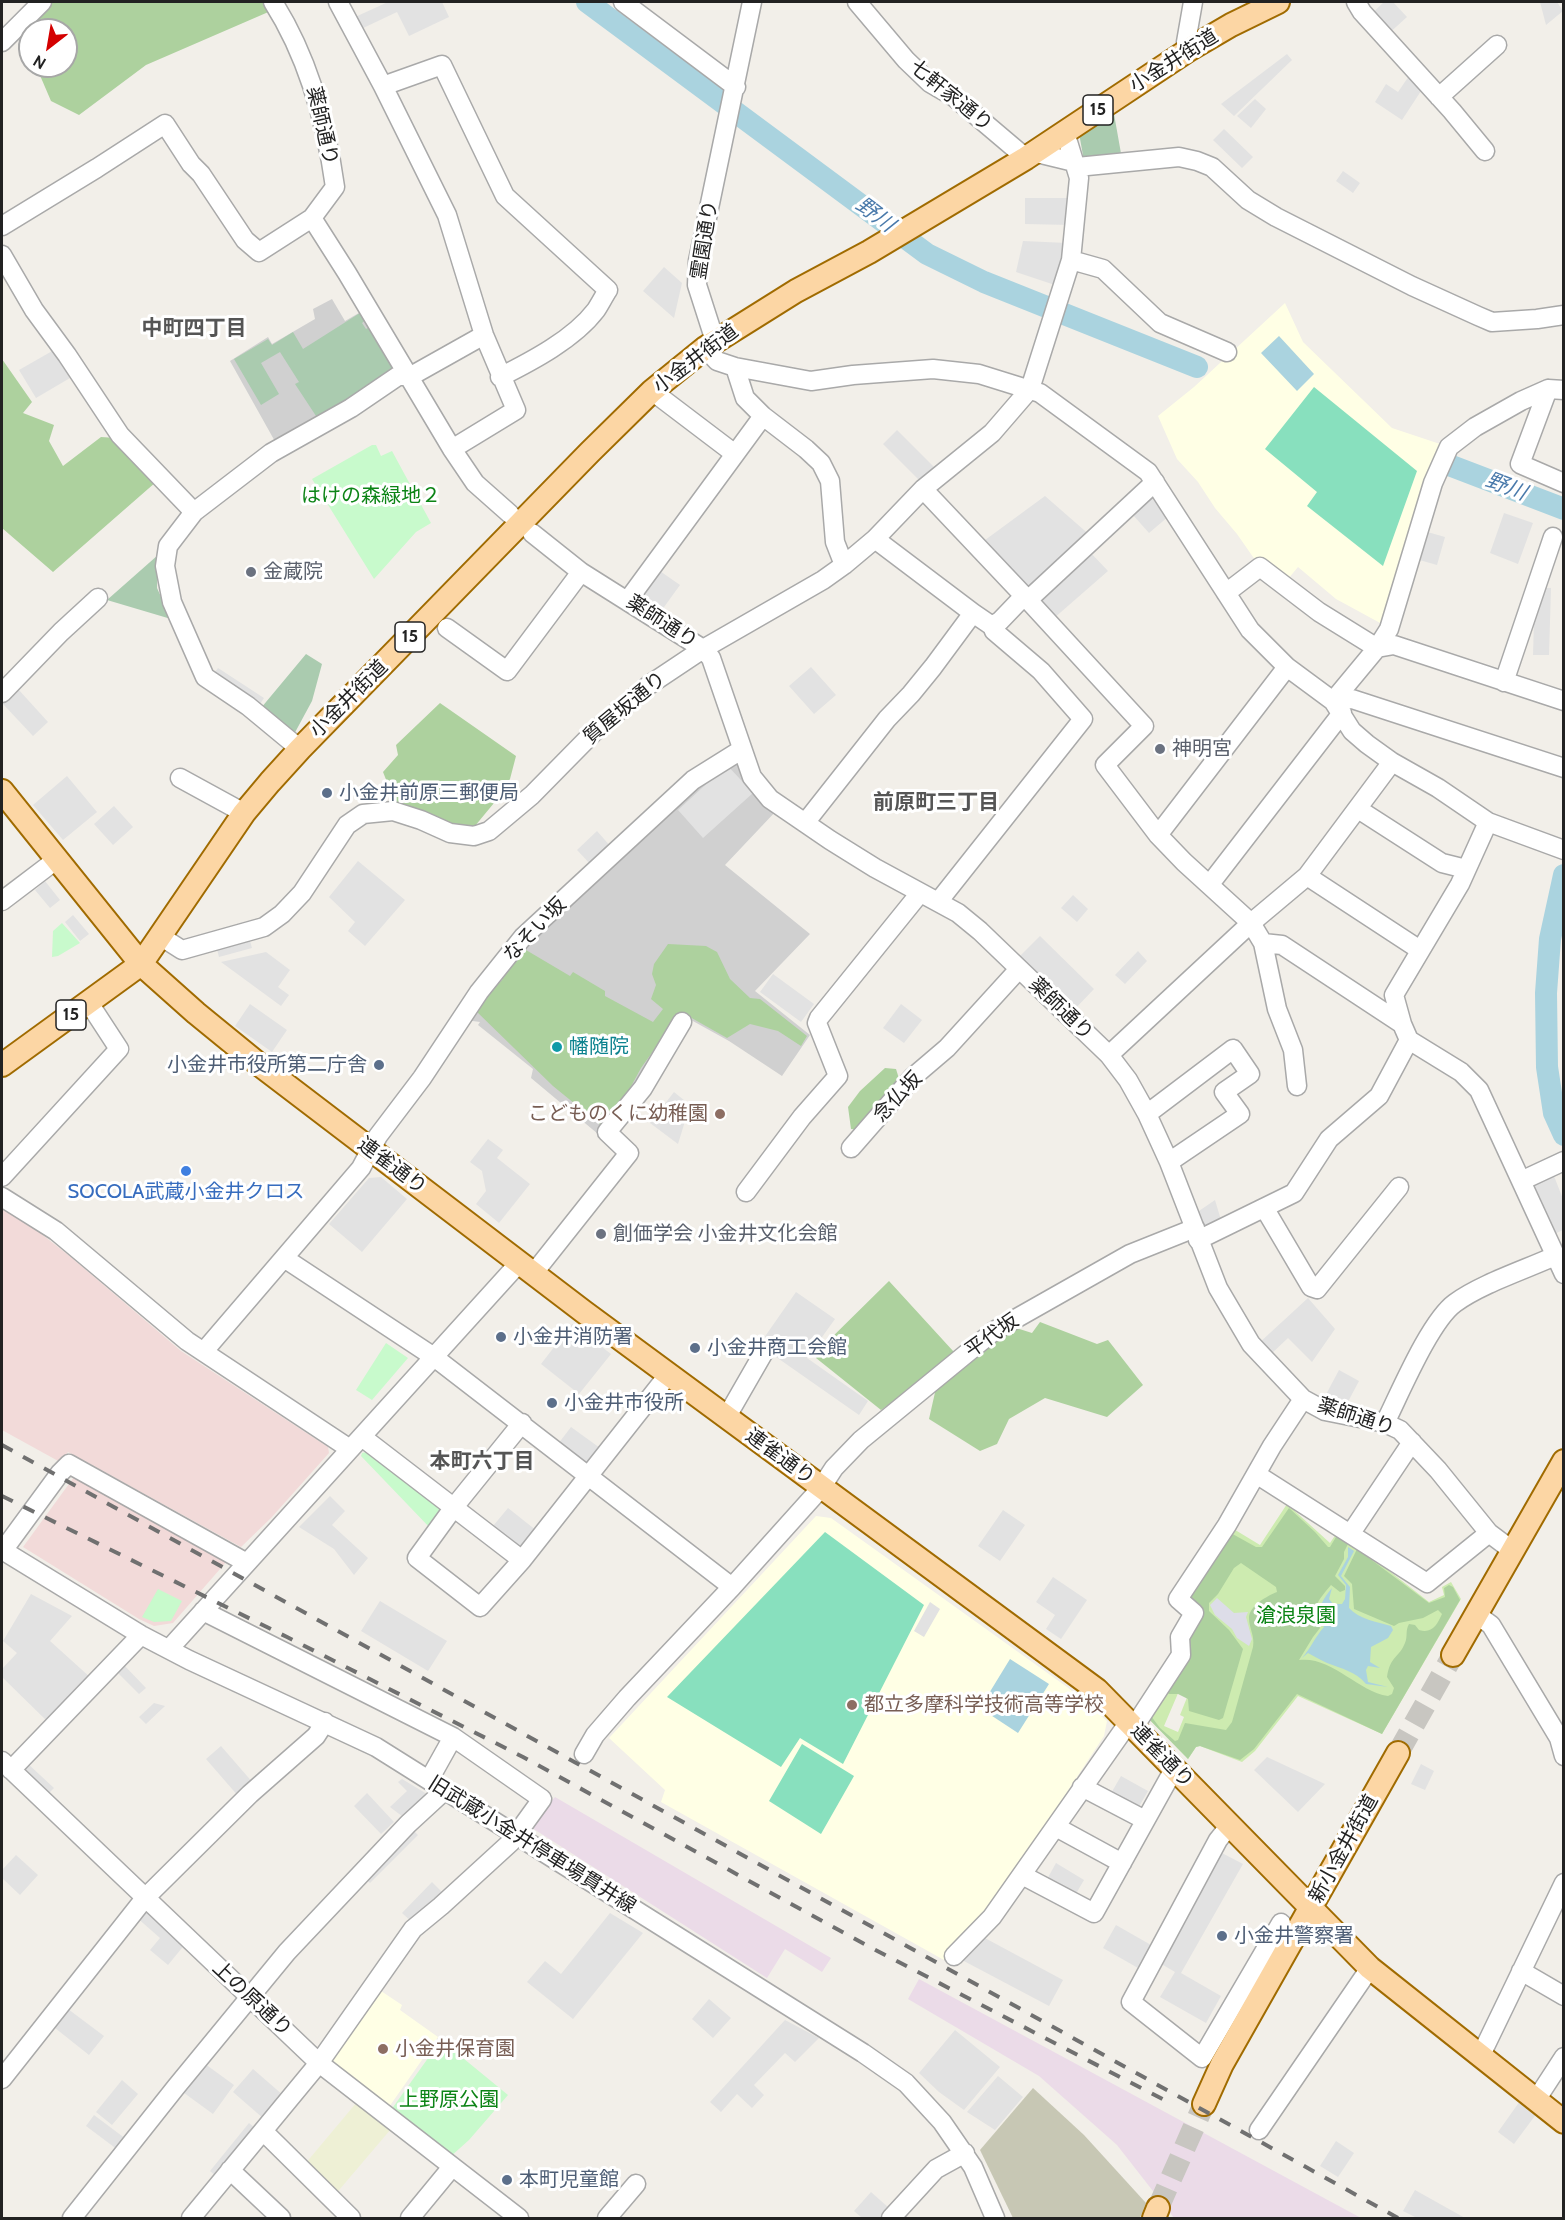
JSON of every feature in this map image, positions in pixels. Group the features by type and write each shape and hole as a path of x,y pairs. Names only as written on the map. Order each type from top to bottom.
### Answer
{"main road":[{"name":"小金井街道","path":"2,1065 141,964 244,813 300,749 487,555 652,391 710,344 796,291 869,252 1032,153 1231,25 1278,2"},
{"name":"連雀通り","path":"2,791 141,964 196,1013 256,1062 526,1269 1097,1690 1370,1968 1563,2122"},
{"path":"1453,1655 1513,1551 1555,1491 1563,1461"},
{"name":"新小金井街道","path":"1204,2104 1222,2064 1398,1753"}],"street":[{"path":"2,42 42,2"},
{"name":"薬師通り","path":"273,2 295,40 309,72 330,151 335,187 312,218"},
{"path":"338,2 447,215 484,335 516,410 452,449"},
{"path":"623,2 736,87 753,2"},
{"name":"七軒家通り","path":"858,2 906,60 930,83 954,97 1032,153 1075,165 1179,157 1197,160 1212,166 1248,200 1276,218 1412,286 1492,322 1537,320 1563,315"},
{"path":"1190,50 1186,42 1193,2"},
{"path":"1356,2 1485,151"},
{"path":"1439,97 1497,45"},
{"path":"383,86 442,65 505,196 608,290 595,310 577,329 540,356 500,377"},
{"name":"霊園通り","path":"710,344 697,285 698,261 736,87"},
{"path":"2,226 165,124 245,240 259,252 312,218 452,449 475,483 510,514"},
{"path":"1062,133 1068,142 1079,178 1071,261 1102,268 1160,323 1227,352"},
{"path":"2,255 34,310 120,435 194,512"},
{"name":"質屋坂通り","path":"160,936 182,950 264,927 282,914 302,893 347,825 363,814 393,811 450,833 474,836 489,831 532,795 595,731 649,685 703,649 823,580 844,565 875,539 923,489 992,433 1030,389 1071,261"},
{"path":"300,749 248,706 205,677 172,602 165,566 168,546 194,512 271,453 351,408 398,376 415,374 484,335"},
{"path":"710,344 717,361 735,367 811,381 933,369 979,374 1040,393 1148,472 1250,630 1287,667 1337,707 1352,731 1392,762 1438,788 1488,822 1558,849"},
{"path":"735,367 745,398 763,416 821,463 831,481 835,542 844,565"},
{"path":"1556,390 1520,464 1563,483"},
{"path":"1210,884 1337,707 1389,629 1433,483 1449,447 1486,420 1521,401 1556,390"},
{"path":"652,391 735,454"},
{"path":"628,600 763,416"},
{"path":"992,626 1155,482"},
{"path":"923,489 1144,726 1104,765 1158,835 1251,923 1263,943 1277,1009 1293,1050 1297,1086"},
{"name":"薬師通り","path":"532,533 580,572 703,649 711,658 752,777 770,799 875,868 958,913 981,931 1109,1055 1128,1080 1148,1114 1218,1288 1251,1344 1303,1399 1325,1411 1385,1423 1400,1430 1438,1470 1489,1533 1513,1551"},
{"path":"1504,682 1553,537"},
{"path":"875,539 992,626 994,631 1041,671 1083,719 938,903"},
{"path":"1226,593 1260,567 1319,612 1377,648 1394,645 1563,701"},
{"path":"447,628 507,671 580,572"},
{"path":"2,693 98,598"},
{"path":"805,823 887,718 911,694 973,613"},
{"path":"1158,835 1287,667"},
{"path":"1337,707 1352,699 1563,768"},
{"name":"なそい坂","path":"204,1350 361,1168 378,1136 422,1078 479,992 523,937 693,780 741,750"},
{"path":"1109,1055 1251,923 1307,876 1392,762"},
{"path":"180,778 244,813"},
{"path":"1358,808 1442,863 1466,869"},
{"path":"1405,1032 1394,995 1460,884 1488,822"},
{"path":"2,901 56,860"},
{"path":"1307,876 1420,950"},
{"path":"746,1192 802,1117 838,1076 817,1023 819,1018 920,893"},
{"path":"1263,943 1282,945 1461,1072 1476,1086 1563,1274"},
{"name":"念仏坂","path":"851,1148 914,1077 947,1048 1019,969"},
{"path":"2,1177 119,1049 89,1003"},
{"path":"169,1649 434,1357 526,1269 629,1153 607,1132 643,1088 682,1022"},
{"name":"平代坂","path":"584,1754 595,1735 627,1698 732,1587 821,1488 834,1468 861,1440 994,1331 1130,1254 1197,1234 1265,1209 1294,1193 1329,1139 1379,1096 1405,1032"},
{"path":"1148,1114 1233,1049 1250,1074 1224,1092 1240,1114 1169,1162"},
{"path":"1521,1181 1559,1163"},
{"path":"1265,1209 1311,1287 1317,1289 1399,1187"},
{"path":"2,1197 56,1231 187,1341 356,1443 454,1508 522,1560"},
{"path":"1385,1423 1434,1327 1453,1304 1555,1256"},
{"path":"284,1258 434,1357 732,1587"},
{"path":"726,1418 764,1352"},
{"path":"522,1423 417,1558 480,1607 522,1560 668,1375"},
{"path":"954,1956 992,1917 1082,1787 1131,1725 1181,1655 1180,1637 1194,1613 1178,1599 1227,1524 1303,1399"},
{"path":"1351,1533 1412,1442"},
{"path":"2,1551 69,1464 246,1563"},
{"path":"1256,1474 1427,1583 1489,1533"},
{"name":"旧武蔵小金井停車場貫井線","path":"2,1551 141,1635 376,1747 863,2053 906,2083 928,2105 974,2167 995,2218"},
{"path":"191,2218 319,2063 413,1929 517,1835 542,1799 453,1737 203,1611"},
{"path":"1476,1614 1491,1625 1559,1738 1563,1756"},
{"path":"7,1766 141,1635"},
{"path":"2,2079 145,1898 249,1794 316,1736 326,1722"},
{"path":"429,1780 453,1737"},
{"name":"上の原通り","path":"7,1766 319,2063 519,2218"},
{"path":"1022,1875 1094,1913 1174,1769"},
{"path":"1082,1787 1145,1820"},
{"path":"72,2218 287,1952 408,1824 445,1790"},
{"path":"1230,1824 1218,1840 1131,2002 1202,2058 1281,1923"},
{"path":"1056,1827 1122,1863"},
{"path":"1480,2057 1563,1883"},
{"path":"1259,2130 1370,1968"},
{"path":"1521,1971 1563,1996"},
{"path":"1536,2100 1563,2057"},
{"path":"263,2132 351,2218"},
{"path":"891,2218 936,2169 965,2153"},
{"path":"410,2218 452,2168"},
{"path":"230,2170 281,2218"},
{"path":"607,2218 636,2184"}],"shaded area":[{"path":"388,2 442,2 449,17 409,36 397,12 359,30 353,18"},
{"path":"1384,2 1393,2 1407,17 1386,36 1368,17"},
{"path":"1540,2 1557,2 1563,11 1546,25"},
{"path":"1287,54 1292,60 1234,116 1221,104"},
{"path":"1409,76 1421,91 1402,120 1375,102 1386,84 1398,92"},
{"path":"1255,99 1266,109 1251,128 1237,116"},
{"path":"1114,114 1122,159 1084,161 1079,133"},
{"path":"1224,129 1253,157 1242,168 1213,140"},
{"path":"1343,171 1360,183 1353,193 1336,181"},
{"path":"1025,198 1071,198 1071,225 1025,224"},
{"path":"1023,241 1067,243 1055,285 1016,272"},
{"path":"664,267 682,283 674,318 643,291"},
{"path":"332,299 345,321 364,310 397,363 277,445 230,361 268,337 272,344 315,319 313,309"},
{"path":"1285,303 1303,342 1392,428 1449,447 1382,624 1336,599 1298,567 1283,585 1260,567 1198,482 1177,459 1158,416 1194,387"},
{"path":"363,311 367,319 362,323 366,329 373,325 395,370 318,419 295,384 299,382 280,352 261,363 279,394 261,405 234,359 268,339 272,345 293,332 303,349"},
{"path":"54,350 70,378 36,398 19,370"},
{"path":"897,430 935,468 921,482 883,444"},
{"path":"1045,496 1092,537 1028,592 981,543"},
{"path":"1152,498 1169,516 1149,533 1133,515"},
{"path":"1504,513 1533,523 1518,564 1490,553"},
{"path":"1424,531 1445,537 1437,565 1416,559"},
{"path":"1089,551 1108,571 1053,619 1035,599"},
{"path":"158,555 157,588 171,619 107,600"},
{"path":"657,569 680,585 659,614 637,598"},
{"path":"1535,587 1551,588 1549,655 1533,655"},
{"path":"306,654 322,664 312,701 292,738 261,708"},
{"path":"811,667 836,695 814,714 789,686"},
{"path":"218,668 264,698 258,707 212,676"},
{"path":"18,689 48,722 33,736 3,704"},
{"path":"741,761 777,810 725,865 810,934 755,991 810,1035 782,1076 729,1041 682,1015 646,1075 598,1134 531,1078 533,1069 478,1025 480,1022 465,1020 536,928 691,789"},
{"path":"727,765 753,793 703,838 678,810"},
{"path":"67,776 97,812 63,840 33,805"},
{"path":"114,806 133,827 113,845 94,824"},
{"path":"597,831 612,848 593,867 577,850"},
{"path":"358,861 405,900 365,946 348,931 355,922 329,897"},
{"path":"45,881 60,900 50,908 35,890"},
{"path":"1073,895 1088,909 1077,922 1061,908"},
{"path":"73,915 89,934 80,941 65,922"},
{"path":"1040,936 1094,989 1073,1011 1019,957"},
{"path":"249,937 252,948 219,957 216,946"},
{"path":"1138,951 1147,961 1125,984 1115,975"},
{"path":"266,952 290,970 278,987 289,995 281,1006 221,962"},
{"path":"773,974 814,1004 801,1022 760,992"},
{"path":"250,1004 287,1030 272,1052 235,1026"},
{"path":"901,1004 922,1020 904,1043 883,1028"},
{"path":"674,1092 690,1105 678,1144 650,1123"},
{"path":"488,1139 503,1150 497,1158 530,1184 499,1223 476,1204 486,1191 482,1171 470,1162"},
{"path":"1552,1171 1563,1199 1563,1230 1550,1236 1528,1181"},
{"path":"381,1177 407,1199 362,1252 329,1224 369,1178"},
{"path":"1215,1200 1221,1220 1201,1227 1196,1213"},
{"path":"2,1203 72,1258 181,1351 328,1447 329,1453 271,1518 241,1547 68,1452 60,1462 2,1430"},
{"path":"796,1292 835,1319 807,1358 868,1401 859,1415 759,1345"},
{"path":"1308,1298 1335,1329 1312,1362 1288,1338 1269,1356 1258,1344"},
{"path":"572,1324 611,1354 579,1394 541,1364"},
{"path":"1339,1370 1359,1381 1342,1413 1322,1402"},
{"path":"571,1427 600,1448 587,1465 558,1444"},
{"path":"74,1477 227,1561 173,1623 154,1626 139,1619 23,1547"},
{"path":"330,1496 345,1511 332,1525 368,1558 354,1575 334,1549 299,1527"},
{"path":"508,1508 537,1531 522,1549 493,1526"},
{"path":"1003,1510 1025,1525 1000,1561 978,1546"},
{"path":"816,1516 831,1518 1067,1687 1107,1721 1104,1736 991,1907 944,1960 661,1802 665,1790 609,1738"},
{"path":"1053,1577 1087,1600 1061,1639 1046,1629 1055,1615 1036,1602"},
{"path":"31,1594 72,1616 50,1641 91,1678 50,1724 2,1677 2,1669 17,1653 3,1641"},
{"path":"1217,1598 1234,1613 1248,1612 1246,1617 1252,1639 1249,1646 1237,1638 1232,1629 1215,1615 1210,1605"},
{"path":"380,1601 447,1641 428,1671 361,1631"},
{"path":"930,1602 940,1609 924,1637 914,1631"},
{"path":"122,1663 146,1688 139,1694 115,1670"},
{"path":"154,1703 165,1706 146,1724 139,1717"},
{"path":"221,1746 254,1784 239,1797 206,1759"},
{"path":"1267,1757 1325,1784 1298,1812 1254,1770"},
{"path":"26,1762 54,1788 46,1796 18,1770"},
{"path":"1421,1764 1434,1771 1425,1790 1411,1784"},
{"path":"1121,1776 1148,1791 1137,1810 1110,1795"},
{"path":"402,1779 432,1797 407,1820 390,1807 407,1791 398,1782"},
{"path":"367,1793 394,1822 381,1834 354,1806"},
{"path":"555,1797 831,1958 822,1972 785,1949 767,1978 529,1826"},
{"path":"411,1828 418,1835 370,1883 362,1876"},
{"path":"1220,1852 1243,1864 1181,1973 1221,1996 1206,2023 1160,1997 1175,1972 1158,1962"},
{"path":"16,1855 38,1875 20,1895 2,1878 2,1870"},
{"path":"1056,1863 1084,1880 1074,1897 1046,1881"},
{"path":"432,1882 443,1893 413,1923 402,1913"},
{"path":"144,1907 186,1943 168,1965 150,1950 160,1938 135,1916"},
{"path":"610,1913 643,1933 573,2019 527,1982 545,1961 561,1974"},
{"path":"1116,1925 1151,1945 1138,1968 1103,1948"},
{"path":"983,1937 1063,1980 1049,2006 962,1960"},
{"path":"919,1979 1361,2218 1174,2218 1117,2145 1039,2076 908,1999"},
{"name":"小金井保育園","path":"378,1989 402,2005 400,2010 438,2037 389,2107 329,2062"},
{"path":"709,1999 731,2018 713,2038 692,2019"},
{"path":"64,2006 104,2036 89,2055 50,2024"},
{"path":"785,2020 819,2038 795,2062 785,2053 754,2085 764,2095 752,2108 737,2094 721,2112 710,2102"},
{"path":"955,2030 1000,2067 964,2110 939,2092 919,2073"},
{"path":"201,2061 234,2085 213,2114 180,2090"},
{"path":"253,2069 284,2096 264,2119 233,2092"},
{"path":"998,2076 1023,2097 995,2130 967,2112"},
{"path":"122,2080 138,2094 112,2125 96,2112"},
{"path":"1033,2088 1084,2135 1146,2203 1140,2218 1013,2218 980,2150"},
{"path":"1520,2101 1537,2113 1514,2144 1498,2132"},
{"path":"357,2102 391,2129 334,2196 305,2164"},
{"path":"94,2115 126,2139 118,2150 86,2126"},
{"path":"249,2123 255,2128 216,2176 210,2171"},
{"path":"1336,2141 1354,2153 1338,2177 1320,2166"},
{"path":"1415,2190 1465,2218 1417,2218 1403,2211"},
{"path":"871,2192 889,2208 880,2218 862,2218 854,2211"}],"green space":[{"path":"47,2 268,2 273,10 146,65 79,115 51,101 41,78 78,78 78,18 32,18"},
{"path":"2,359 32,402 23,413 54,425 49,441 63,466 101,437 116,438 156,482 53,572 2,528"},
{"path":"1314,387 1417,471 1383,566 1307,506 1317,492 1265,449"},
{"name":"はけの森緑地２","path":"372,445 376,445 381,456 392,451 431,523 416,532 374,579 312,479"},
{"path":"440,703 516,756 510,779 470,832 397,807 383,772 398,755 396,745"},
{"path":"62,923 80,943 52,957 53,931"},
{"path":"668,944 706,946 717,952 730,979 750,998 760,999 807,1036 801,1046 778,1031 750,1024 727,1038 681,1012 641,1068 628,1092 602,1126 553,1086 475,1010 502,980 519,954 526,950 570,976 573,972 605,991 605,996 653,1022 663,1009 651,999 656,985 652,974 654,964"},
{"path":"885,1068 896,1069 901,1085 860,1130 851,1129 848,1107 860,1091"},
{"path":"889,1281 964,1363 1010,1326 1032,1333 1040,1322 1097,1344 1108,1340 1143,1385 1107,1417 1045,1398 1009,1419 997,1444 980,1451 929,1419 936,1388 918,1384 881,1410 816,1358 821,1348"},
{"path":"386,1343 408,1358 372,1400 356,1390"},
{"path":"370,1451 440,1505 443,1514 431,1529 361,1456 362,1453"},
{"name":"滄浪泉園","path":"1287,1504 1330,1543 1338,1531 1429,1602 1444,1595 1442,1587 1451,1582 1461,1599 1382,1734 1298,1696 1255,1751 1242,1762 1200,1746 1196,1747 1188,1759 1145,1715 1227,1525 1260,1545","holes":["1179,1691 1188,1695 1180,1715 1184,1717 1178,1732 1164,1726"]},
{"name":"滄浪泉園","path":"1289,1508 1328,1547 1336,1537 1340,1536 1348,1544 1344,1552 1344,1559 1335,1576 1345,1586 1345,1590 1340,1592 1331,1585 1319,1601 1316,1615 1320,1628 1299,1660 1322,1663 1366,1688 1388,1696 1392,1694 1394,1688 1387,1677 1388,1670 1405,1643 1409,1624 1415,1625 1419,1630 1427,1631 1434,1628 1440,1618 1442,1614 1438,1610 1423,1618 1394,1626 1354,1609 1352,1584 1344,1576 1357,1549 1429,1603 1445,1597 1444,1588 1449,1585 1453,1587 1460,1600 1382,1734 1297,1694 1254,1749 1240,1760 1200,1746 1196,1747 1188,1759 1145,1715 1151,1716 1160,1728 1175,1741 1178,1740 1185,1723 1226,1730 1232,1722 1253,1647 1250,1614 1259,1602 1277,1592 1276,1587 1241,1563 1234,1568 1218,1594 1209,1603 1209,1611 1229,1630 1243,1649 1223,1718 1219,1720 1189,1711 1188,1699 1166,1691 1191,1651 1188,1639 1188,1597 1229,1532 1256,1547 1262,1547"},
{"path":"825,1532 924,1605 843,1764 800,1738 781,1767 667,1697"},
{"path":"158,1589 182,1601 171,1621 154,1622 142,1617"},
{"path":"802,1744 854,1776 821,1834 769,1801"},
{"name":"上野原公園","path":"441,2040 508,2095 469,2140 450,2157 391,2110"}],"water":[{"path":"1279,336 1314,374 1297,391 1261,353"},
{"path":"1348,1547 1354,1551 1341,1576 1350,1587 1349,1608 1363,1617 1391,1626 1393,1630 1388,1638 1371,1647 1370,1662 1380,1668 1368,1666 1366,1670 1368,1682 1388,1687 1366,1684 1353,1673 1308,1653 1302,1658 1324,1627 1320,1617 1320,1607 1328,1593 1332,1588 1329,1599 1333,1604 1342,1604 1345,1599 1346,1585 1338,1575 1348,1557"},
{"path":"1010,1659 1049,1684 1018,1733 980,1708"}],"waterway":[{"name":"野川","path":"587,2 927,254 984,282 1197,367"},
{"name":"野川","path":"1449,465 1564,509"},
{"name":"野川","path":"1564,875 1550,939 1546,993 1547,1067 1554,1113 1564,1135"}],"tunnel":[{"path":"1398,1753 1453,1655"},
{"path":"1158,2208 1204,2104"}],"railway":[{"path":"2,1445 1398,2218"},
{"path":"2,1496 523,1757 866,1945 1170,2103"}],"place":[{"name":"金蔵院","path":"251,572"},
{"name":"神明宮","path":"1160,749"},
{"name":"小金井前原三郵便局","path":"327,793"},
{"name":"幡随院","path":"557,1047"},
{"name":"小金井市役所第二庁舎","path":"379,1065"},
{"name":"こどものくに幼稚園","path":"720,1114"},
{"name":"SOCOLA武蔵小金井クロス","path":"186,1171"},
{"name":"創価学会 小金井文化会館","path":"601,1234"},
{"name":"小金井消防署","path":"501,1337"},
{"name":"小金井商工会館","path":"695,1348"},
{"name":"小金井市役所","path":"552,1403"},
{"name":"都立多摩科学技術高等学校","path":"852,1705"},
{"name":"小金井警察署","path":"1222,1936"},
{"name":"小金井保育園","path":"383,2049"},
{"name":"本町児童館","path":"507,2180"}],"district":[{"name":"中町四丁目","path":"194,329"},
{"name":"前原町三丁目","path":"936,803"},
{"name":"本町六丁目","path":"482,1462"}]}
